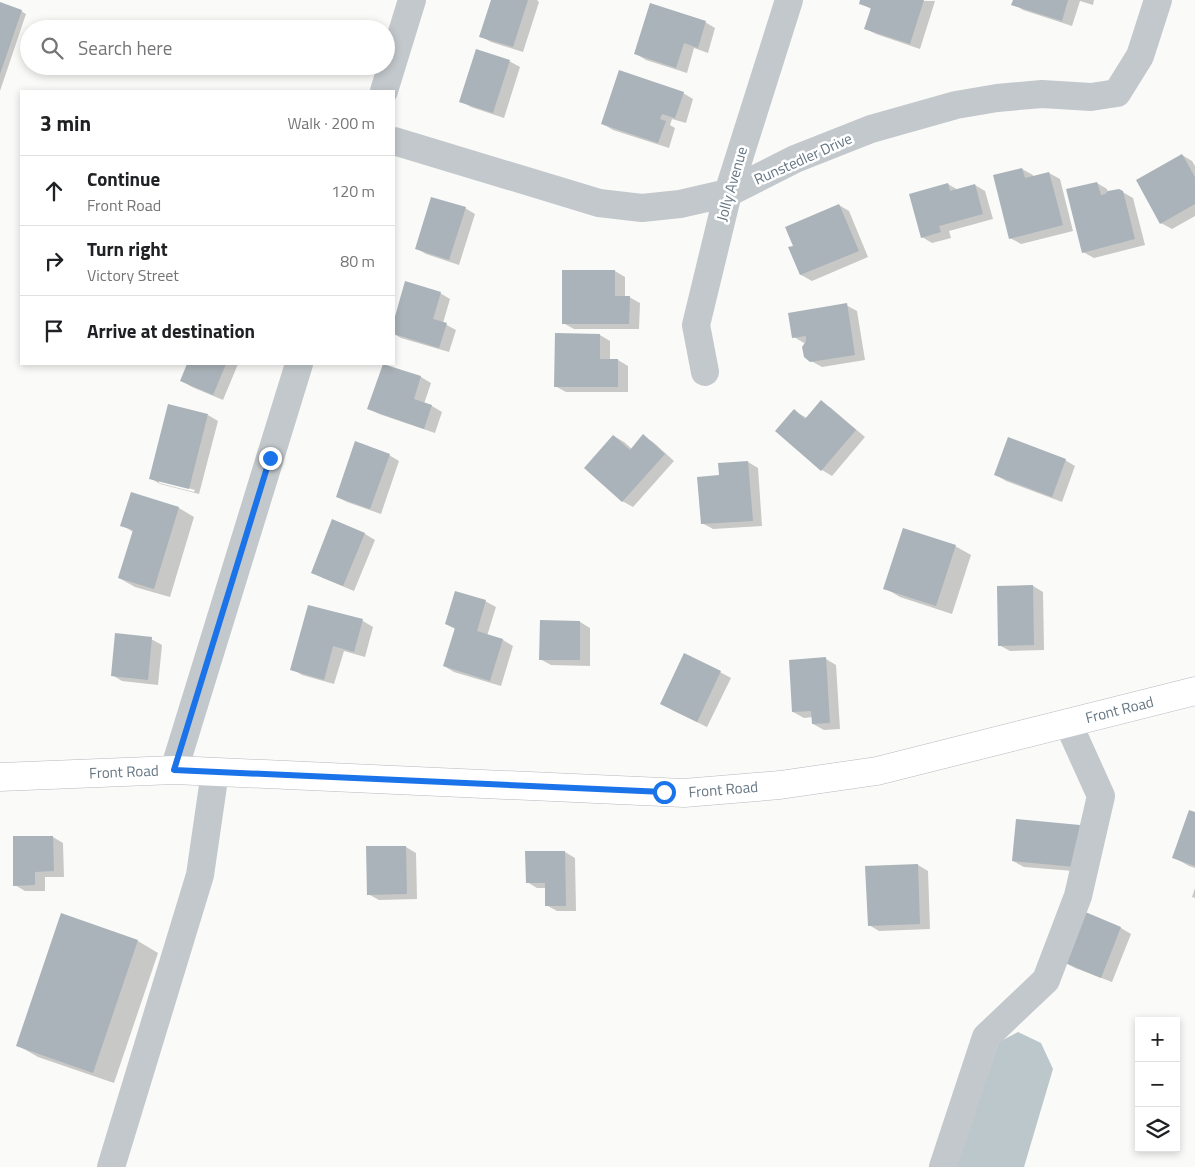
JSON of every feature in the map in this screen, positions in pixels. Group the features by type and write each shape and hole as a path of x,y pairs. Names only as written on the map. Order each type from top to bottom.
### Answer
{"main road":[{"name":"Front Road","path":"0,777 174,770 684,793 780,785 877,771 1195,690"}],"street":[{"path":"395,55 412,0"},
{"name":"Jolly Avenue","path":"705,372 696,325 728,193 789,0"},
{"name":"Runstedler Drive","path":"395,141 599,203 642,208 680,204 728,193 795,160 871,129 956,105 997,98 1042,94 1091,97 1117,94 1140,56 1158,0"},
{"path":"384,90 389,75"},
{"path":"174,770 299,365"},
{"path":"943,1167 986,1037 1046,980 1078,896 1101,796 1068,723"},
{"path":"111,1167 200,874 215,772"}],"shaded area":[{"path":"1018,1032 1041,1043 1053,1069 1024,1167 956,1167 999,1042"}],"building":[{"path":"491,0 528,0 513,47 479,37"},
{"path":"860,0 924,0 910,44 864,29 871,8 859,4"},
{"path":"1013,0 1068,0 1062,21 1011,5"},
{"path":"0,2 22,10 0,74"},
{"path":"650,3 706,21 698,48 684,43 676,68 634,54"},
{"path":"476,49 510,60 493,113 459,102"},
{"path":"619,70 684,92 675,118 662,114 660,119 666,121 658,143 601,124"},
{"path":"1182,154 1195,177 1195,204 1160,224 1136,180"},
{"path":"1022,168 1025,178 1049,172 1063,225 1009,239 993,175"},
{"path":"1097,182 1101,195 1108,191 1119,189 1123,191 1135,239 1082,253 1066,189"},
{"path":"948,183 950,191 975,184 983,214 939,226 941,232 921,238 909,194"},
{"path":"431,197 466,207 449,260 415,249"},
{"path":"839,204 859,251 800,275 788,247 793,246 785,227"},
{"path":"562,270 615,270 615,296 630,296 629,324 562,324"},
{"path":"405,281 441,292 433,319 447,323 439,348 395,334 395,316"},
{"path":"847,303 855,355 810,362 804,357 802,347 806,341 806,336 792,338 788,313"},
{"path":"555,333 600,334 600,359 618,359 618,387 554,387"},
{"path":"187,365 226,365 213,395 180,381"},
{"path":"383,365 421,376 414,399 432,405 424,429 367,409"},
{"path":"821,400 856,430 821,471 775,431 794,409 805,419"},
{"path":"168,404 208,414 189,489 149,479"},
{"path":"643,434 665,454 622,502 584,468 613,435 630,450"},
{"path":"1008,437 1066,459 1052,497 994,475"},
{"path":"355,441 390,454 370,509 336,497"},
{"path":"748,461 753,521 701,524 697,477 719,475 718,463"},
{"path":"131,492 179,507 154,589 118,578 133,530 120,526"},
{"path":"332,519 365,533 343,586 311,573"},
{"path":"903,528 956,545 936,606 883,589"},
{"path":"1033,585 1034,645 998,646 997,586"},
{"path":"455,591 486,600 477,631 503,639 490,681 443,666 455,628 445,624"},
{"path":"308,605 363,619 354,652 333,646 324,680 290,670"},
{"path":"540,620 580,621 580,660 539,660"},
{"path":"115,633 152,637 148,680 111,676"},
{"path":"684,653 721,671 697,722 660,704"},
{"path":"826,657 830,723 812,724 811,711 792,712 789,660"},
{"path":"1189,810 1195,812 1195,866 1172,858"},
{"path":"1016,819 1080,825 1076,867 1012,861"},
{"path":"13,836 53,836 54,871 35,872 35,885 13,886"},
{"path":"366,846 406,846 407,894 367,895"},
{"path":"525,851 565,851 566,906 545,906 545,883 526,883"},
{"path":"918,864 920,924 868,926 865,866"},
{"path":"1083,911 1121,927 1101,978 1063,962"},
{"path":"61,913 138,940 93,1073 16,1046"}],"route":[{"path":"270,458 174,770 664,792"}]}
